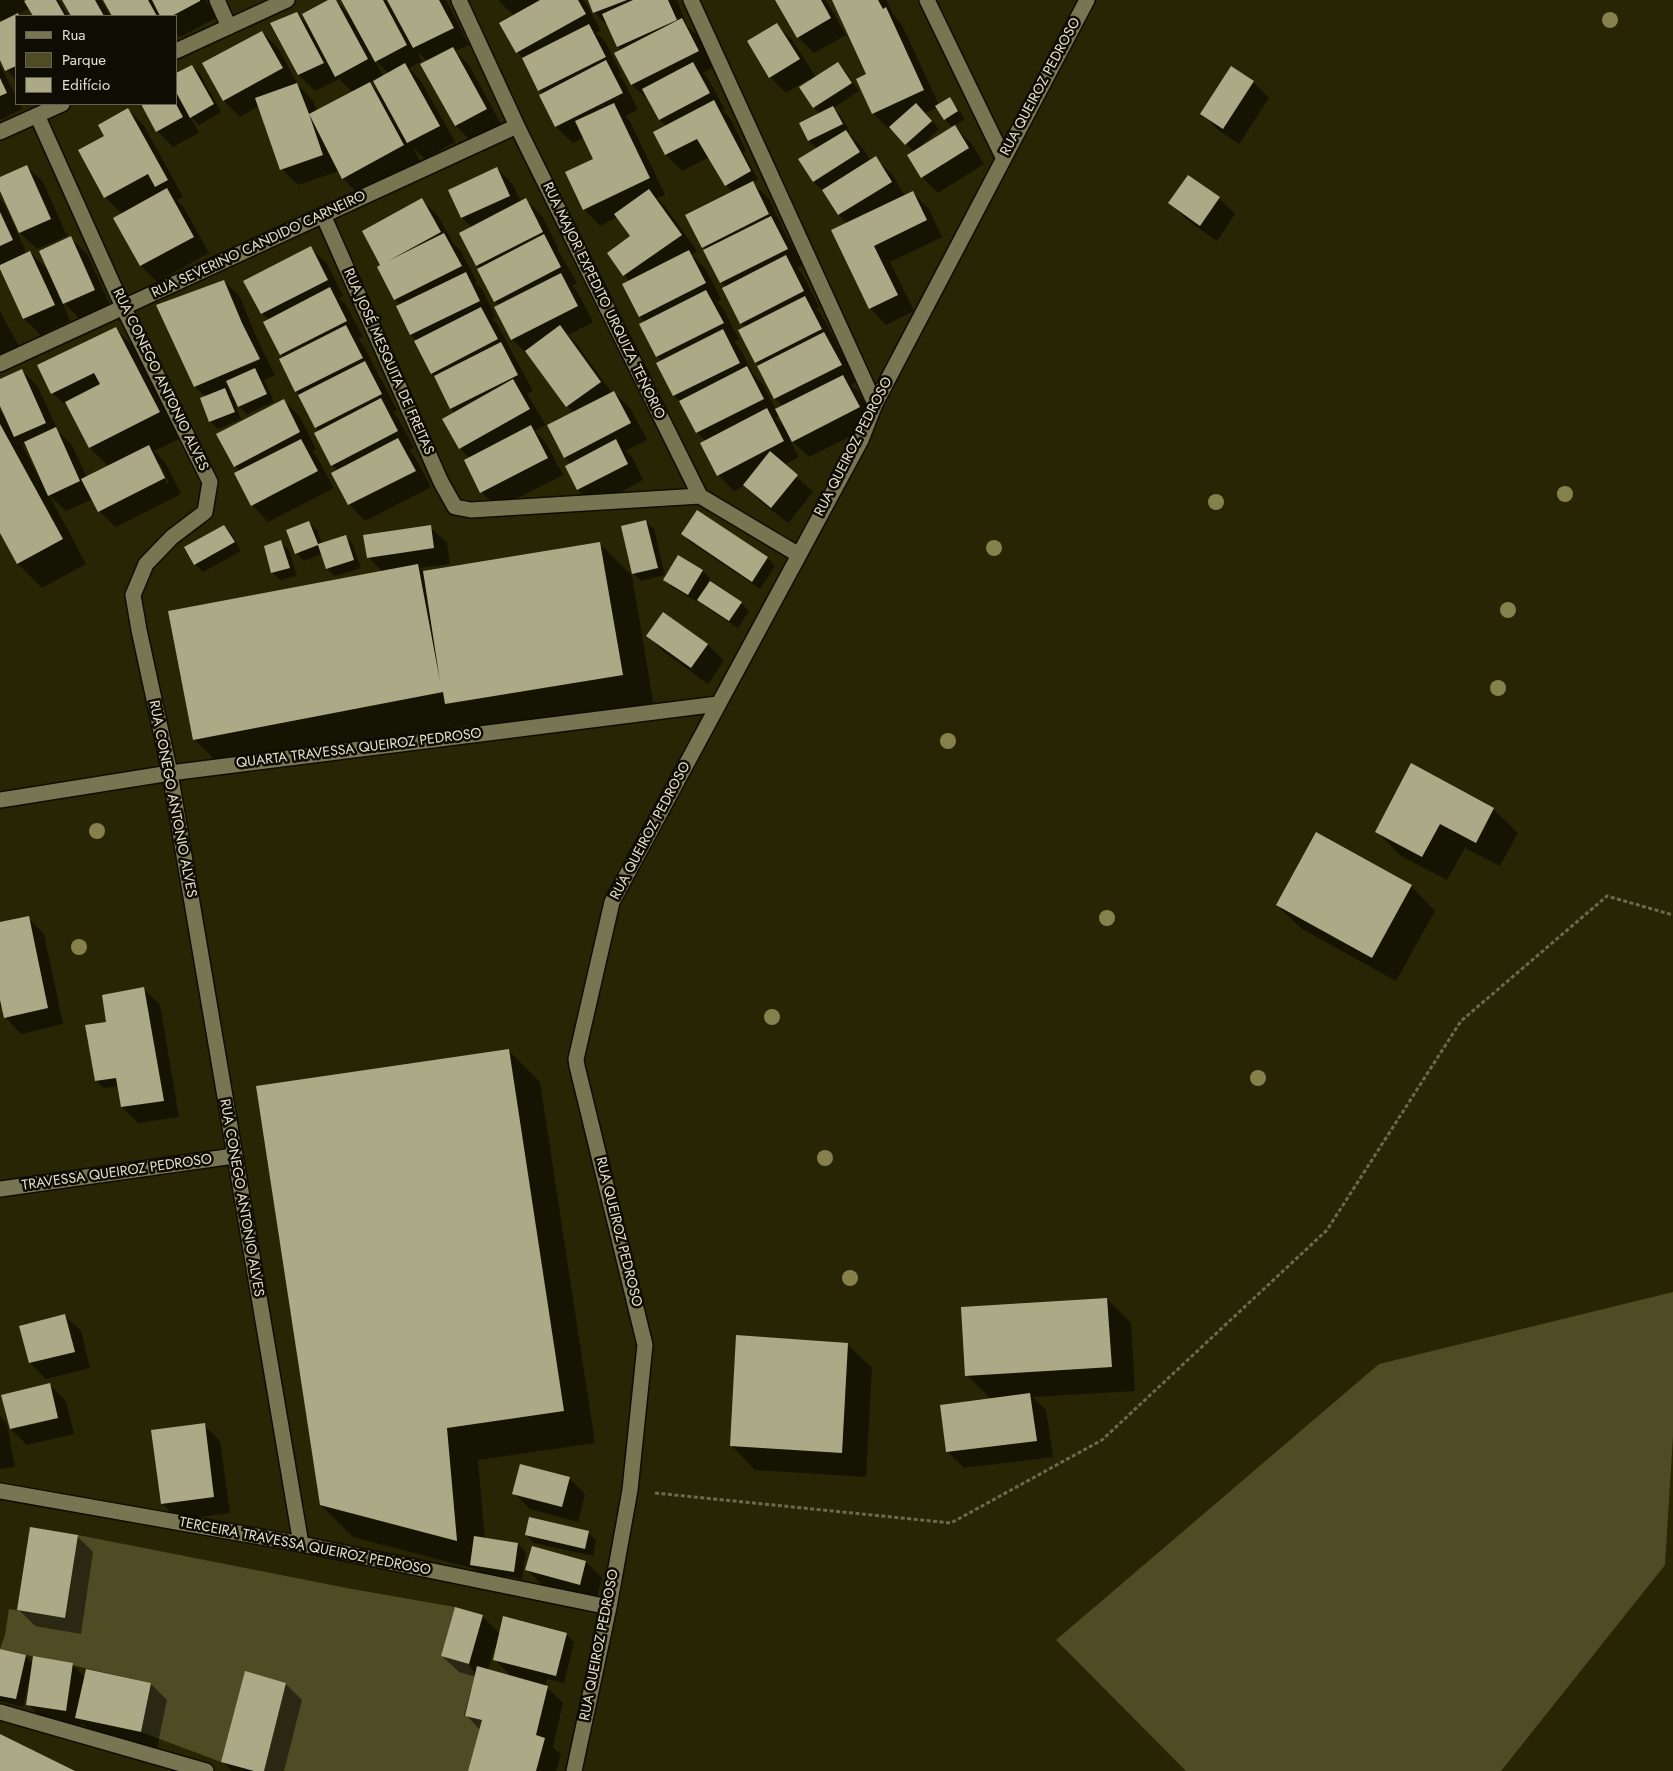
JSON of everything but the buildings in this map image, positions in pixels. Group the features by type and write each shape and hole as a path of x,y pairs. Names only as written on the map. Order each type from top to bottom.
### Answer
{"street":[{"path":"217,0 229,27"},
{"path":"178,50 287,0"},
{"name":"RUA MAJOR EXPEDITO URQUIZA TENORIO","path":"459,0 517,126 700,496"},
{"path":"692,0 875,404"},
{"path":"928,0 1003,157"},
{"name":"RUA QUEIROZ PEDROSO","path":"574,1771 609,1607 630,1490 646,1345 576,1059 612,902 861,440 875,404 1087,0"},
{"path":"0,132 60,105"},
{"name":"RUA CONEGO ANTONIO ALVES","path":"37,115 123,307 210,482 205,512 172,537 146,564 133,594 170,773 301,1544"},
{"name":"RUA SEVERINO CANDIDO CARNEIRO","path":"0,364 517,126"},
{"name":"RUA JOSÉ MESQUITA DE FREITAS","path":"323,215 441,482 455,507 471,510 700,496"},
{"path":"700,496 799,555"},
{"name":"QUARTA TRAVESSA QUEIROZ PEDROSO","path":"0,800 170,773 718,704"},
{"name":"TRAVESSA QUEIROZ PEDROSO","path":"0,1189 234,1156"},
{"name":"TERCEIRA TRAVESSA QUEIROZ PEDROSO","path":"0,1491 301,1544 609,1607"},
{"path":"0,1712 206,1771"}],"path":[{"path":"630,1490 951,1523 1102,1440 1327,1230 1461,1021 1608,896 1673,916"}],"green space":[{"path":"1673,1292 1673,1436 1665,1565 1501,1771 1186,1771 1056,1640 1379,1364"},
{"path":"78,1535 352,1589 455,1607 441,1656 469,1664 475,1675 464,1716 482,1720 468,1771 264,1771 286,1683 245,1672 221,1762 141,1732 151,1683 0,1649 5,1635 9,1609 65,1618"}]}
